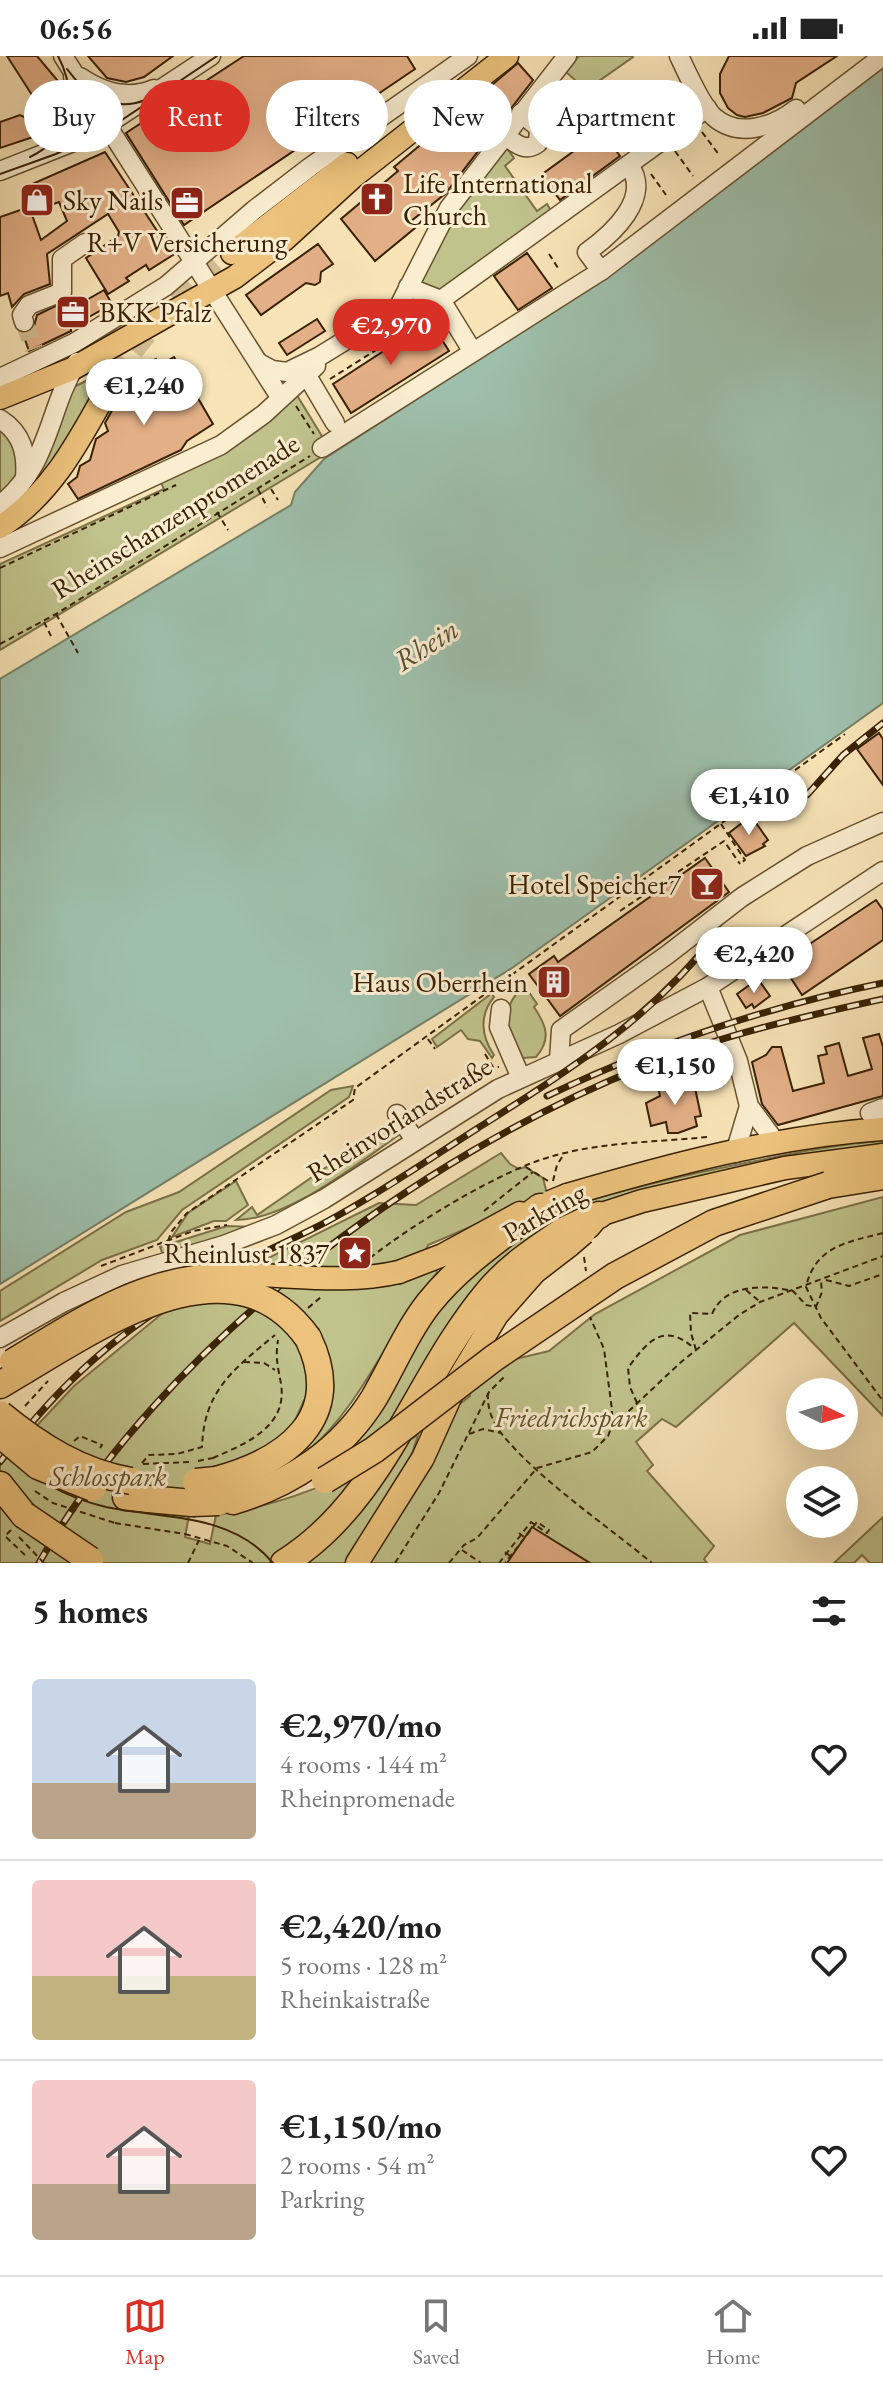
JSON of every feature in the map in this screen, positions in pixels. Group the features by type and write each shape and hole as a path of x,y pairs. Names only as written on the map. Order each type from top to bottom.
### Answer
{"highway":[{"path":"209,1484 274,1496 325,1480 374,1450 494,1358 570,1306 673,1242 769,1202 840,1182 883,1176"},
{"path":"0,1434 21,1454 60,1477 176,1485 209,1484 301,1471 346,1435 373,1399 427,1306 444,1285 486,1245 552,1201"},
{"name":"Parkring","path":"284,1563 322,1535 359,1496 449,1345 490,1290 512,1267 579,1233"},
{"path":"0,1385 12,1366 154,1300 203,1291 250,1295 271,1304 287,1314 308,1338 320,1379 316,1409 305,1433 276,1458 209,1484"},
{"path":"0,1414 50,1450 84,1469 133,1480"},
{"path":"0,1485 13,1522 84,1562"}],"main road":[{"path":"0,398 72,369 235,277 285,239 354,176 507,56"},
{"path":"232,253 482,58"},
{"path":"0,527 34,501 57,476 114,378"},
{"name":"Parkring","path":"12,1366 112,1301 177,1279 217,1275 342,1280 399,1272 443,1255 511,1216 552,1201 630,1176 777,1144 836,1135 879,1117"},
{"name":"Parkring","path":"579,1233 642,1201 785,1168 883,1155"},
{"path":"357,1563 423,1458 458,1380 497,1315 535,1272 579,1233"}],"street":[{"path":"175,80 211,56"},
{"path":"679,56 707,108 714,118 727,125 750,128 776,123 801,105 824,102"},
{"path":"322,448 601,271 883,56"},
{"path":"0,378 37,354 96,330 166,286 254,210 310,167 482,58"},
{"path":"512,125 562,62"},
{"path":"67,63 89,83 112,93 139,93"},
{"path":"67,63 78,80"},
{"path":"43,156 59,142 71,122 76,91 67,63"},
{"path":"442,304 707,108"},
{"path":"512,140 529,148 538,143 539,128 521,113"},
{"path":"123,148 259,363 286,398"},
{"path":"0,171 53,152"},
{"path":"259,363 272,370 287,372 320,356 398,308 449,208 491,152"},
{"path":"601,271 587,252 612,233 629,209 635,184 629,165"},
{"path":"24,322 22,315 29,305 62,292 62,259 85,243"},
{"path":"408,287 442,304 473,352"},
{"path":"0,505 25,481 47,439 72,369 96,330"},
{"path":"0,548 221,445 311,381 320,356"},
{"path":"311,381 335,423"},
{"path":"0,419 16,432 22,443 25,481"},
{"path":"559,1060 561,1030 742,897 807,856 883,822"},
{"name":"Rheinvorlandstraße","path":"0,1338 112,1279 202,1252 276,1225 324,1199 473,1103 619,1034 708,987 883,871"},
{"path":"708,987 738,1061 749,1106 777,1144"},
{"path":"501,1009 499,1027 521,1078"},
{"path":"735,1153 749,1106"},
{"path":"397,1114 415,1140"},
{"path":"178,1284 192,1274 202,1252"}],"path":[{"path":"703,132 720,156"},
{"path":"676,152 693,176"},
{"path":"651,174 666,195"},
{"path":"549,254 558,268"},
{"path":"311,381 442,304"},
{"name":"Rheinschanzenpromenade","path":"0,644 56,614 322,448 286,398"},
{"path":"257,488 267,507"},
{"path":"271,489 278,500"},
{"path":"217,511 228,530"},
{"path":"56,614 78,653"},
{"path":"44,621 51,636"},
{"path":"168,1241 187,1213 353,1100 355,1088 845,734"},
{"path":"620,911 724,841 740,864 745,860 721,824"},
{"path":"427,1038 435,1049"},
{"path":"485,1054 491,1064"},
{"path":"565,1153 557,1165 553,1185 525,1167 565,1153 618,1146"},
{"path":"475,1218 533,1172"},
{"path":"579,1233 586,1266 585,1280"},
{"path":"883,1233 859,1238 826,1252 812,1266 806,1287 816,1307 883,1401"},
{"path":"612,1426 696,1350 760,1302 883,1256"},
{"path":"823,1280 849,1286 883,1274"},
{"path":"816,1307 823,1280"},
{"path":"696,1350 690,1313 712,1314 721,1300 745,1290 771,1286 793,1291 806,1305 816,1307"},
{"path":"745,1290 760,1302"},
{"path":"449,1563 461,1549 477,1538 537,1468 592,1452 608,1436 612,1426 604,1349 586,1309"},
{"path":"277,1372 264,1363 242,1362 219,1387 209,1406 202,1447 149,1455 133,1480 209,1484 249,1441 272,1422 281,1397 277,1372 280,1331"},
{"path":"638,1404 630,1387 628,1368 647,1341 666,1334 687,1342 696,1350"},
{"path":"395,1563 439,1493 489,1392 513,1369"},
{"path":"489,1392 490,1413 501,1433 537,1468 652,1563"},
{"path":"468,1435 483,1429 501,1433"},
{"path":"72,1445 80,1436 102,1445 100,1448"},
{"path":"35,1491 53,1503 115,1523 185,1534 227,1546 253,1563"},
{"path":"27,1557 5,1536 13,1522 44,1563"},
{"path":"499,1563 531,1522 537,1526 547,1533 549,1530 537,1522 530,1529 505,1563"},
{"path":"519,1533 524,1537"},
{"path":"188,1563 199,1540"},
{"path":"461,1549 479,1562"},
{"path":"505,1552 510,1556"}],"green space":[{"path":"579,56 633,57 600,80 575,80 566,72"},
{"path":"502,152 510,152 514,158 505,166 537,211 547,204 552,213 437,296 416,287 453,214"},
{"path":"103,372 105,374 58,460 39,484 34,481 57,434 72,388"},
{"path":"295,392 331,451 0,650 0,564 164,489 160,481"},
{"path":"0,430 13,440 21,476 0,497"},
{"path":"524,985 537,1004 534,1007 542,1020 546,1038 536,1057 523,1058 511,1039 506,1021 510,1004"},
{"path":"492,993 494,997 484,1018 484,1033 494,1055 492,1058 480,1041 468,1039 461,1030 437,1047 432,1039"},
{"path":"353,1086 349,1097 182,1210 157,1240 102,1260 0,1321 0,1291 126,1212 179,1192 331,1090"},
{"path":"392,1122 399,1135 343,1175 278,1211 236,1220 252,1207 257,1215"},
{"path":"883,1141 883,1146 577,1216 572,1206 638,1187 728,1167 816,1149"},
{"name":"Schlosspark","path":"501,1153 510,1164 519,1169 525,1167 543,1178 547,1194 428,1245 414,1276 436,1269 437,1273 361,1388 328,1432 308,1451 307,1445 324,1403 304,1400 291,1430 193,1494 185,1537 210,1544 216,1515 269,1504 321,1486 371,1463 418,1435 409,1463 346,1563 0,1563 0,1465 74,1386 170,1307 379,1203 416,1205"},
{"path":"236,1181 248,1205 226,1221 214,1221 172,1237 188,1213"},
{"name":"Friedrichspark","path":"883,1197 883,1416 858,1390 858,1378 847,1378 794,1323 676,1427 662,1419 636,1442 653,1465 647,1471 714,1546 704,1559 707,1563 362,1563 446,1415 470,1396 465,1371 549,1351 595,1314 740,1235"},
{"path":"556,1215 560,1224 389,1429 322,1464 424,1322 506,1238"},
{"path":"227,1226 256,1227 163,1255 160,1247"},
{"path":"883,1517 883,1563 870,1563 862,1555 854,1563 834,1563"}],"water":[{"name":"Rhein","path":"883,67 883,703 512,968 0,1284 0,679 291,505 295,492 324,459 606,277"}],"building":[{"path":"7,56 37,56 57,80 24,80 24,83"},
{"path":"88,56 173,56 144,77 126,82 107,78"},
{"path":"244,56 407,56 415,69 388,87 388,80 266,80 266,152 292,152 184,225 126,133 139,125 139,152 250,152 250,80 207,80"},
{"path":"729,56 837,56 796,83 792,98 763,113 745,117 728,108 720,93 720,74"},
{"path":"518,63 533,80 528,80 528,86 512,107 512,80 498,80"},
{"path":"20,115 24,117 24,140 0,148 0,122"},
{"path":"105,152 173,255 149,270 146,265 126,278 129,281 108,294 86,258 118,236 119,232 108,214 47,254 50,284 24,294 12,307 8,293 0,296 0,217 29,207 23,188","holes":["59,202 67,221 41,240 31,212"]},
{"path":"412,152 477,152 445,194 410,222 415,228 375,261 341,219 398,171 394,167"},
{"path":"573,152 617,152 620,156 560,200 541,175"},
{"path":"318,244 333,264 321,272 320,282 315,285 306,283 261,315 246,295"},
{"path":"527,253 552,288 518,310 494,276"},
{"path":"104,290 112,304 71,327 71,331 29,351 23,334 33,330 37,315 72,298 76,306"},
{"path":"317,319 325,331 287,355 279,343"},
{"path":"430,321 449,351 351,413 333,384"},
{"path":"174,357 213,424 187,441 181,450 78,499 68,484 77,477 80,466 90,460 96,439 108,431 105,423 115,405 121,402 123,393 137,385 144,365 156,359 160,365"},
{"path":"879,733 883,739 883,785 857,749"},
{"path":"751,816 768,840 763,844 765,846 746,856 729,833"},
{"path":"705,858 729,892 560,1016 529,974 554,956 558,962"},
{"path":"876,900 883,910 883,940 802,995 781,963"},
{"path":"758,979 770,996 754,1008 752,1004 746,1008 737,994"},
{"path":"879,1034 883,1047 883,1096 778,1125 762,1104 752,1062 766,1055 772,1047 781,1047 793,1091 824,1083 818,1056 827,1054 825,1047 839,1043 848,1076 872,1069 863,1038"},
{"path":"687,1080 689,1089 695,1088 701,1116 695,1117 697,1126 668,1133 666,1122 651,1126 646,1103 660,1096 658,1086"},
{"path":"532,1527 590,1563 507,1563"}],"tunnel":[{"path":"114,378 153,326 232,253"},
{"path":"24,322 34,349"}],"tram line":[{"path":"30,157 55,138 67,113 68,85 58,56"},
{"path":"0,174 56,154 110,128 217,56"},
{"path":"67,69 82,86 101,99 122,104 139,102"},
{"path":"0,1446 35,1477 62,1492 106,1507 217,1526 238,1535 273,1563"}],"railway":[{"path":"807,795 843,755 883,723"},
{"path":"0,1462 69,1382 147,1318 208,1280 313,1229 366,1199 545,1085 638,1016 694,962 720,930"},
{"path":"547,1096 628,1060 711,1029 883,983"},
{"path":"39,1563 90,1484 153,1407 224,1335 302,1268 385,1206 472,1151 559,1104 645,1066 733,1036 883,999"}],"place":[{"name":"Life International Church","path":"377,199"},
{"name":"Sky Nails","path":"37,200"},
{"name":"R+V Versicherung","path":"187,203"},
{"name":"BKK Pfalz","path":"73,312"},
{"name":"Hotel Speicher7","path":"707,884"},
{"name":"Haus Oberrhein","path":"554,982"},
{"name":"Rheinlust 1837","path":"355,1253"}]}
